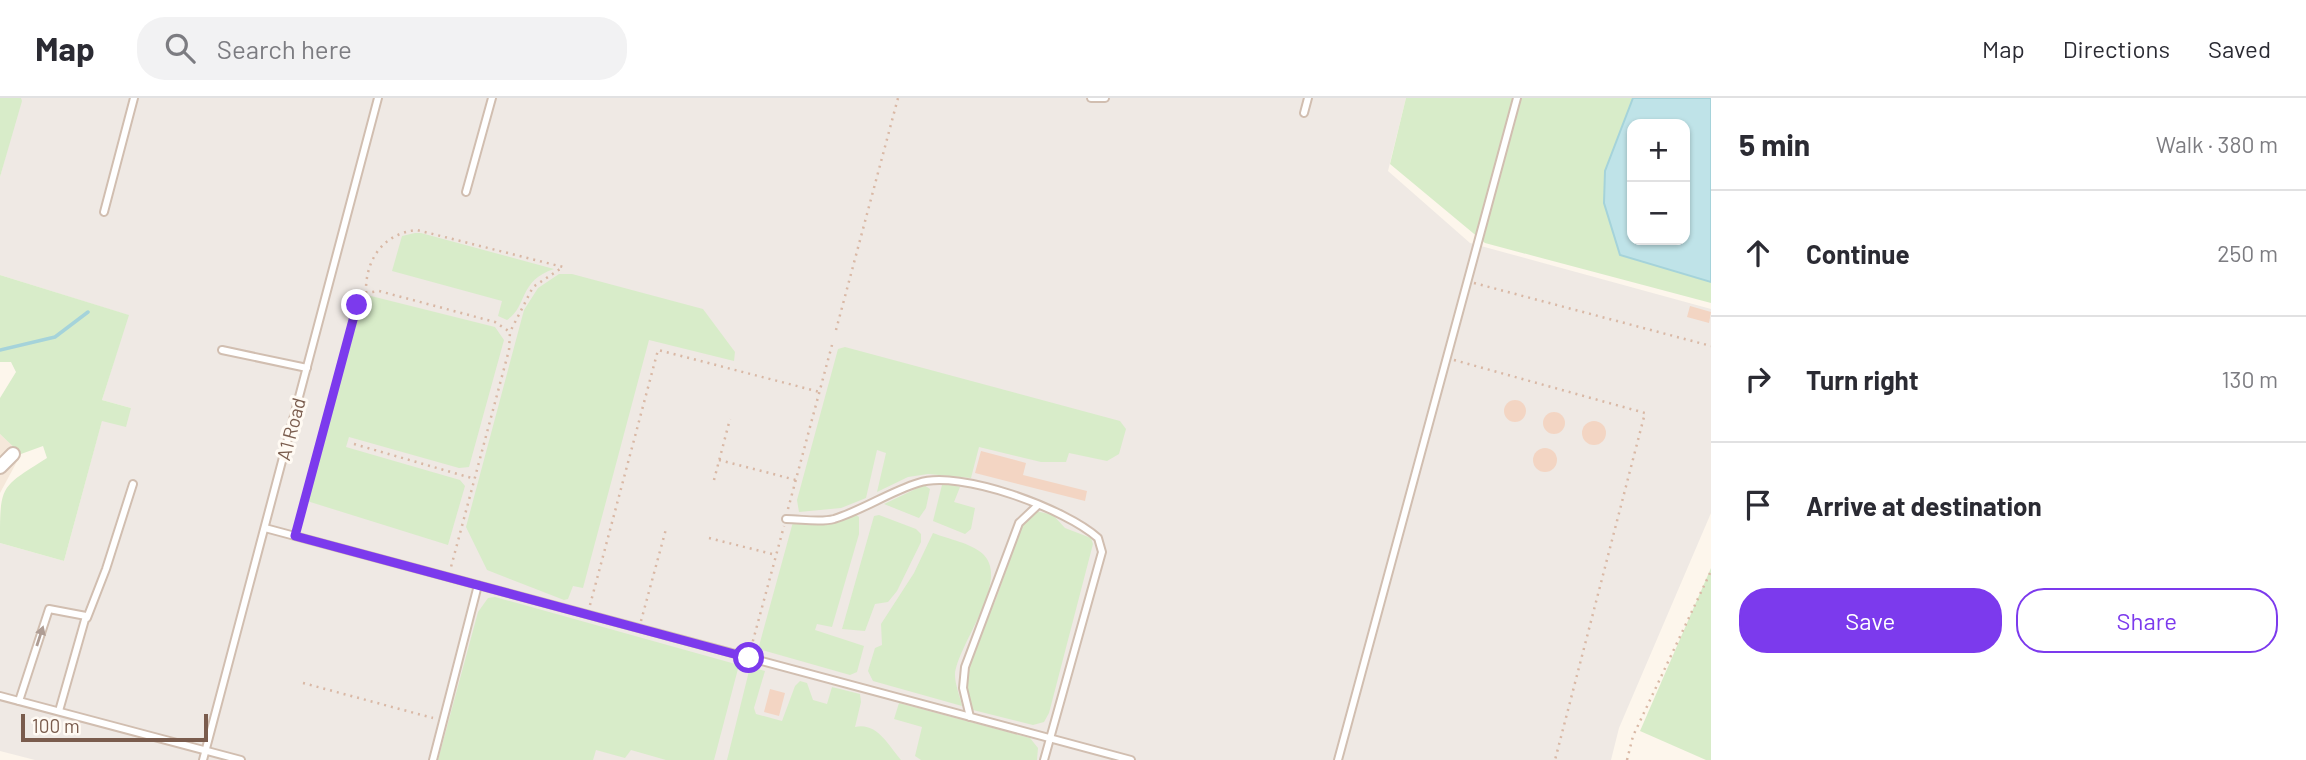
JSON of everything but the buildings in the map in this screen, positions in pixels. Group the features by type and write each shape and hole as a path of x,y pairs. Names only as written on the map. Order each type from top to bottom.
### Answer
{"street":[{"path":"0,467 13,454"}],"lane":[{"path":"104,212 134,98"},
{"name":"A1 Road","path":"204,760 378,98"},
{"path":"466,192 492,98"},
{"path":"1091,98 1105,98"},
{"path":"1304,113 1308,98"},
{"path":"1338,760 1517,98"},
{"path":"222,350 307,368"},
{"path":"786,519 832,519 917,483 945,479 970,483 1037,506 1078,524 1098,538 1101,544 1044,760"},
{"path":"59,711 87,618 133,484"},
{"path":"970,717 963,688 965,667 1019,523 1037,506"},
{"path":"265,528 1131,760"},
{"path":"433,760 478,585"},
{"path":"19,701 49,609 87,618"},
{"path":"0,696 241,760"}],"path":[{"path":"836,330 898,98"},
{"path":"295,536 357,305 366,293 366,281 375,257 392,235 418,230 563,267 533,287 509,332 509,350 449,577"},
{"path":"1468,282 1711,346"},
{"path":"366,293 379,290 482,318 504,325 509,332"},
{"path":"749,658 832,345"},
{"path":"587,614 658,350 820,392"},
{"path":"1447,359 1645,413 1555,760"},
{"path":"714,480 730,419"},
{"path":"354,444 475,479"},
{"path":"719,460 796,480"},
{"path":"639,629 666,529"},
{"path":"709,537 776,555"},
{"path":"1627,760 1633,736 1711,571"},
{"path":"303,683 443,720"}],"shaded area":[{"path":"21,98 1406,98 1388,171 1470,243 1711,309 1711,513 1619,728 1611,760 35,760 0,751 0,543 64,561 102,420 131,408 102,400 128,315 0,275 0,177"},
{"path":"0,434 21,454 0,493"}],"green space":[{"path":"0,98 21,98 22,101 0,177"},
{"path":"1406,98 1711,98 1711,303 1485,243 1390,164"},
{"path":"415,233 554,269 534,280 514,314 507,320 498,316 502,301 392,271 402,236"},
{"path":"559,274 572,274 703,309 735,352 734,361 649,340 583,588 573,586 568,599 564,600 487,570 466,527 524,310 538,288"},
{"path":"0,275 129,315 102,400 131,408 126,427 102,421 64,561 0,543 2,498 6,490 11,483 47,458 43,446 21,454 0,434 0,398 16,372 11,362 0,362"},
{"path":"367,295 495,327 504,340 469,467 459,468 349,437 346,447 460,480 465,486 448,545 307,501 361,304"},
{"path":"845,347 1120,421 1126,429 1119,454 1107,461 1069,453 1066,462 1041,462 979,447 971,478 928,474 908,477 877,492 886,453 877,450 866,498 841,508 799,512 797,500 838,349"},
{"path":"924,485 930,489 926,508 919,518 884,504"},
{"path":"942,485 960,487 954,502 975,508 971,529 965,534 933,521"},
{"path":"1036,511 1053,515 1065,528 1091,538 1093,544 1049,713 1044,722 1033,725 973,710 966,692 969,662 996,599 1023,522"},
{"path":"855,514 859,517 859,534 832,627 817,624 815,630 864,646 857,672 850,675 762,650 759,646 793,522"},
{"path":"879,515 916,529 921,534 921,542 897,591 888,602 875,604 865,631 842,629 874,516"},
{"path":"933,533 978,550 990,566 991,580 987,596 964,647 955,675 962,706 873,681 868,671 875,648 882,645 881,624 914,573"},
{"path":"1711,568 1711,760 1706,760 1640,731"},
{"path":"495,597 739,665 714,760 666,760 631,750 625,758 596,750 593,760 438,760 478,612 488,598"},
{"path":"750,667 765,671 754,708 756,714 782,721 795,686 800,681 807,683 813,700 827,704 832,687 860,694 861,702 855,727 863,726 876,731 901,760 727,760"},
{"path":"899,703 1030,738 1038,748 1037,760 921,760 915,756 922,727 894,719"}],"water":[{"path":"1633,98 1711,98 1711,282 1620,255 1604,203 1605,171"}],"waterway":[{"path":"0,350 55,337 88,312"}],"route":[{"path":"357,305 295,536 749,658"}]}
